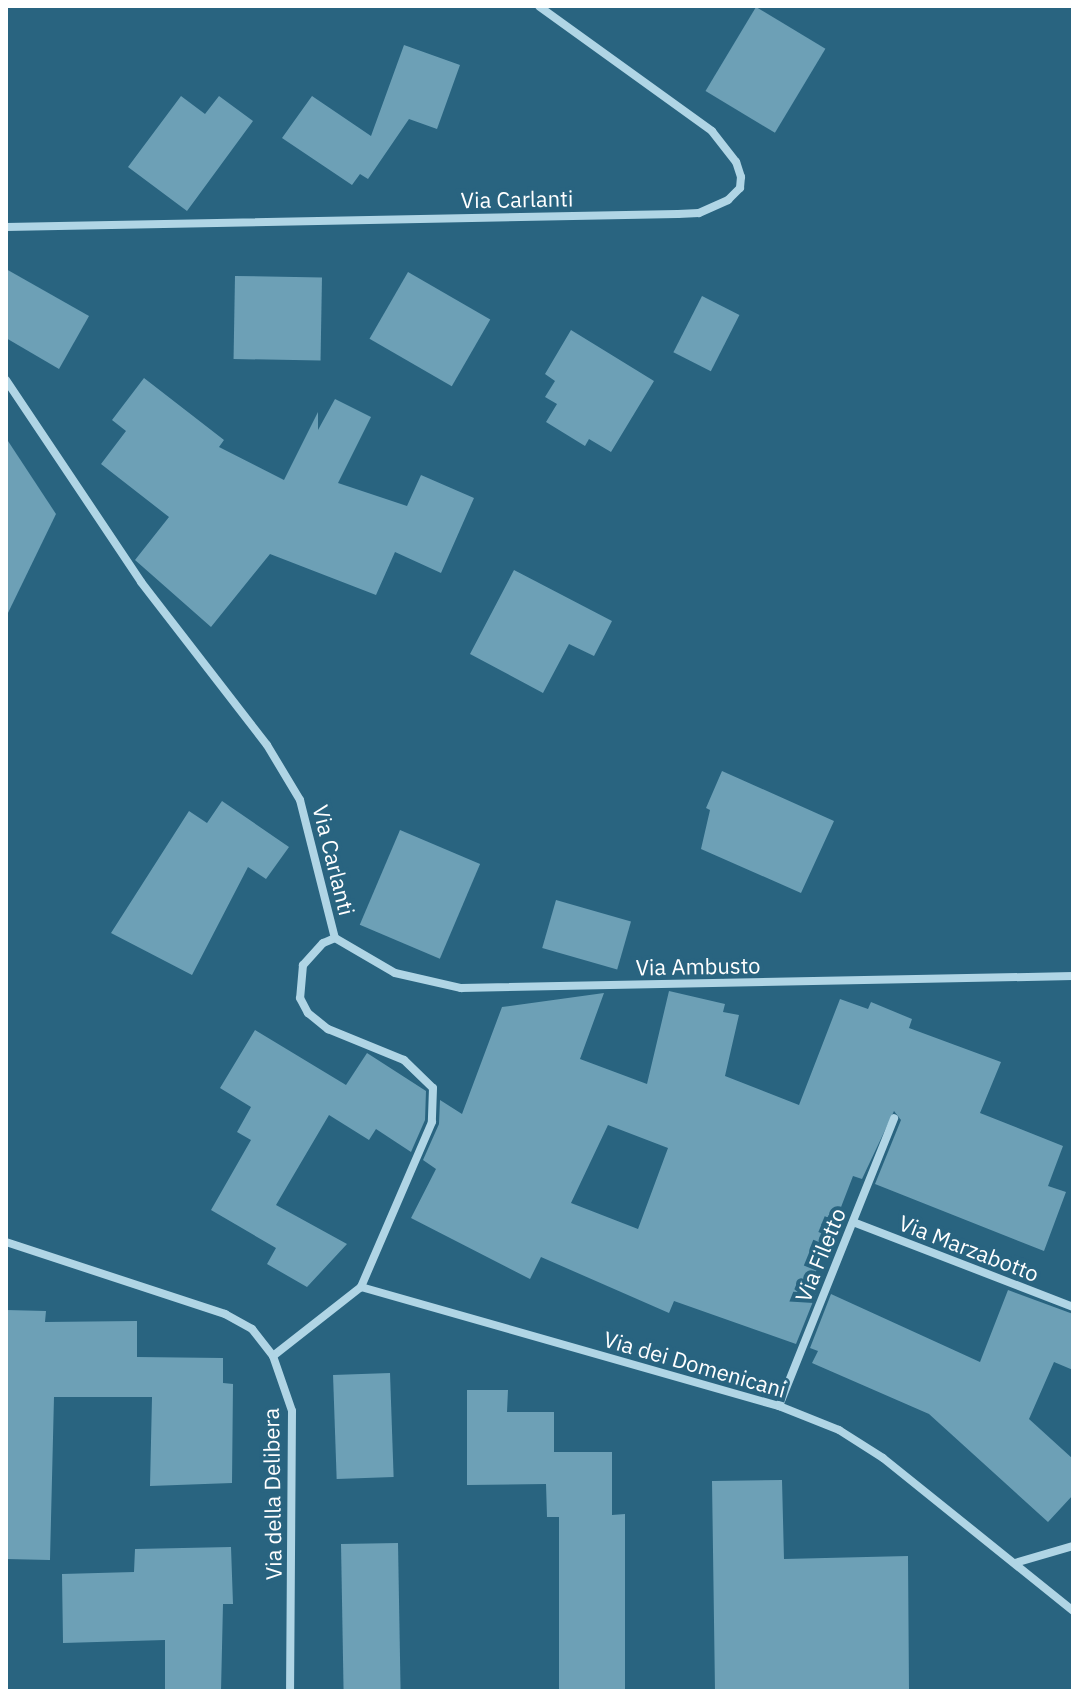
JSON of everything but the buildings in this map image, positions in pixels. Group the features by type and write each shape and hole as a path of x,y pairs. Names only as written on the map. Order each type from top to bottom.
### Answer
{"street":[{"name":"Via Carlanti","path":"6,227 699,213 728,200 740,188 741,177 736,162 712,131 539,6"},
{"name":"Via Carlanti","path":"6,380 141,582 290,780 317,853 335,938 312,952 303,965 300,998 308,1013 328,1029 414,1067 433,1088 432,1122 361,1287"},
{"name":"Via Ambusto","path":"335,938 395,973 461,988 1073,976"},
{"name":"Via Filetto","path":"779,1406 894,1118"},
{"name":"Via Marzabotto","path":"853,1222 1073,1307"},
{"name":"Via della Delibera","path":"6,1242 225,1314 252,1329 273,1356 292,1411 290,1691"},
{"path":"273,1356 361,1287"},
{"name":"Via dei Domenicani","path":"361,1287 779,1406 862,1443 1073,1611"},
{"path":"1015,1563 1073,1546"}]}
